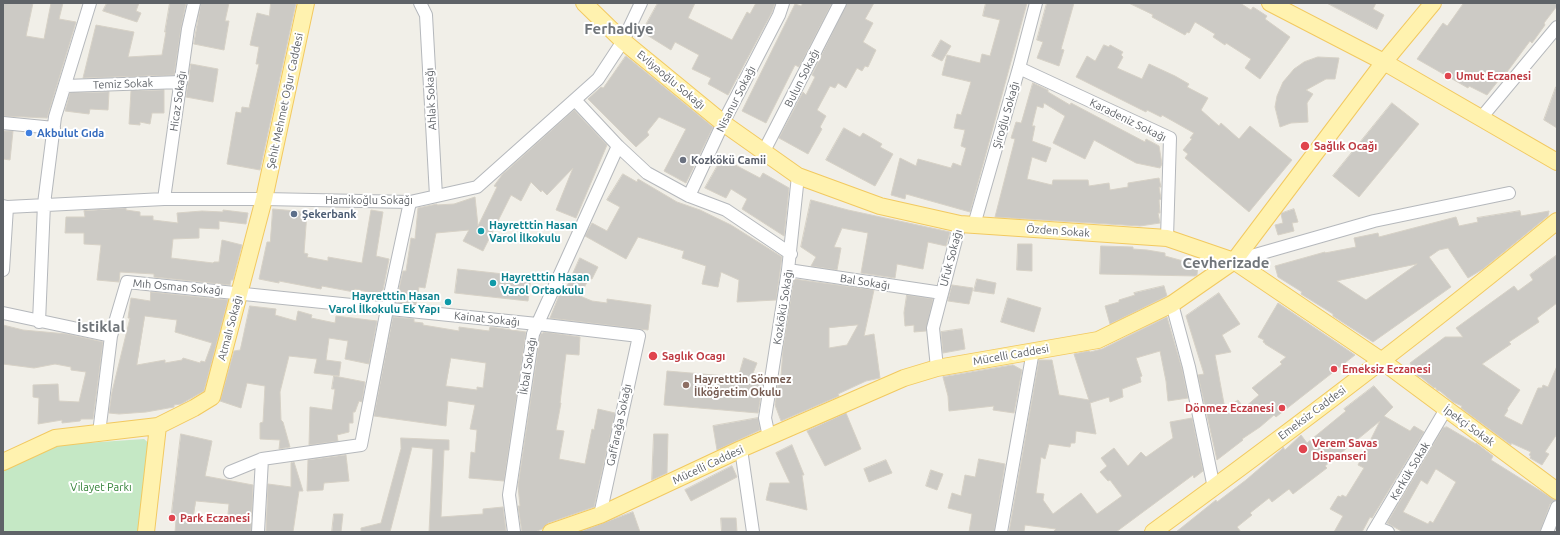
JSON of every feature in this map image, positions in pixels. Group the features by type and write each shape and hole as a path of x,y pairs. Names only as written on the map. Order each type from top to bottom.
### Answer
{"main road":[{"name":"Şehit Mehmet Oğur Caddesi","path":"264,199 306,3"},
{"name":"Evliyaoğlu Sokağı","path":"584,3 623,40 723,123"},
{"path":"1270,3 1384,62 1557,162"},
{"name":"Mücelli Caddesi","path":"551,532 600,515 741,449 904,378 937,368 1098,340 1172,304 1234,261 1384,62 1433,3"},
{"name":"Özden Sokak","path":"723,123 798,176 880,206 967,225 1166,238 1234,261 1382,361"},
{"name":"Atmalı Sokağı","path":"3,462 55,438 158,426 212,397 264,199"},
{"path":"1488,278 1557,221"},
{"path":"1488,278 1557,236"},
{"name":"Emeksiz Caddesi","path":"1153,532 1214,488 1382,361 1488,278"},
{"name":"İpekçi Sokak","path":"1382,361 1557,492"},
{"path":"146,532 158,426"}],"street":[{"path":"39,322 44,204 55,117 90,3"},
{"name":"Hicaz Sokağı","path":"164,199 188,29 194,3"},
{"name":"Ahlak Sokağı","path":"420,3 426,15 436,196"},
{"name":"Hamikoğlu Sokağı","path":"5,207 164,199 264,199 410,202 477,187 598,79 623,40 641,3"},
{"name":"Nisanur Sokağı","path":"689,196 723,123 779,15 783,3"},
{"name":"Bulun Sokağı","path":"763,152 840,3"},
{"name":"Şiroğlu Sokağı","path":"967,225 1020,68 1036,3"},
{"path":"1482,118 1557,27"},
{"name":"Karadeniz Sokağı","path":"1020,68 1170,138 1166,238"},
{"name":"Temiz Sokak","path":"65,86 181,82"},
{"path":"575,100 618,146 647,173 689,196 726,210 791,254"},
{"path":"3,124 54,128"},
{"name":"İkbal Sokağı","path":"514,532 509,495 533,334 618,146"},
{"name":"Kozkökü Sokağı","path":"769,437 765,418 791,254 798,176"},
{"path":"1234,261 1374,221 1509,193"},
{"path":"230,472 262,460 361,445 387,309 410,202"},
{"path":"3,270 5,207"},
{"name":"Ufuk Sokağı","path":"937,368 933,328 942,293 967,225"},
{"name":"Bal Sokağı","path":"788,270 942,293"},
{"name":"Mıh Osman Sokağı","path":"99,433 111,336 127,282 239,293"},
{"name":"Kainat Sokağı","path":"239,293 639,336"},
{"path":"1172,304 1189,366 1214,488"},
{"path":"3,313 39,322 111,336"},
{"name":"Gaffarağa Sokağı","path":"600,515 639,336"},
{"path":"1001,532 1032,351"},
{"name":"Kerkük Sokak","path":"1374,530 1446,409"},
{"path":"741,449 753,532"},
{"path":"258,532 262,460"},
{"path":"1547,532 1557,507"},
{"path":"1374,530 1388,532"}],"green space":[{"name":"Vilayet Parkı","path":"144,439 151,445 145,532 3,532 3,469 57,445"}],"building":[{"path":"3,3 33,3 26,36 44,39 51,3 63,3 59,19 76,22 47,118 3,116"},
{"path":"107,3 139,3 136,11 141,13 137,22 103,11"},
{"path":"170,3 186,3 174,75 83,78 96,25 134,32 128,57 162,55"},
{"path":"201,3 229,3 225,21 229,21 224,50 194,44"},
{"path":"271,3 296,3 260,170 227,164 236,112 241,113 242,107 249,108 259,64 256,64 259,47 250,45 257,13 269,16"},
{"path":"658,3 695,3 688,18 732,40 747,12 750,14 756,3 775,3 772,12 728,95 708,84 711,78 692,69 699,55 675,42 671,50 642,32"},
{"path":"803,3 832,3 799,67 795,65 766,123 742,111 795,4 801,6"},
{"path":"847,3 874,3 865,19 873,23 863,42 876,50 868,67 865,66 862,71 857,68 846,88 838,83 835,88 830,86 817,110 826,116 820,127 822,129 808,154 779,138 803,92 806,95 815,77 812,75"},
{"path":"986,3 1027,3 970,212 906,194 905,199 891,195 900,158 916,166 918,159 951,168 953,163 961,166 966,148 961,146 965,130 954,128 957,114 961,115 971,82 942,75 947,55 980,63 982,54 990,56 1000,20 983,16"},
{"path":"1047,3 1074,3 1061,49 1064,50 1059,66 1037,58 1043,42 1037,40"},
{"path":"1129,3 1240,3 1251,10 1253,7 1267,16 1265,19 1290,37 1260,79 1245,68 1251,59 1226,43 1225,45 1213,37 1215,34 1195,22 1189,33 1187,32 1185,35 1152,17 1153,15"},
{"path":"1327,3 1376,3 1373,9 1384,15 1377,29"},
{"path":"1464,3 1557,3 1557,6 1544,23 1545,25 1532,43 1530,41 1507,72 1506,71 1487,95 1469,86 1468,88 1417,59 1443,23 1447,26"},
{"path":"941,40 951,46 942,61 932,56"},
{"path":"1104,45 1109,47 1110,45 1123,52 1121,55 1123,57 1117,68 1142,79 1149,64 1175,76 1189,84 1187,87 1208,98 1201,110 1219,126 1221,123 1239,139 1250,126 1292,160 1249,212 1185,158 1188,154 1183,150 1192,139 1190,138 1194,133 1162,115 1161,117 1147,110 1146,112 1076,77 1087,56 1095,61"},
{"path":"626,56 713,127 686,183 664,171 686,129 659,117 647,132 649,135 636,147 588,99 601,87 603,88"},
{"path":"1318,57 1339,58 1335,79 1326,79 1306,90 1313,94 1307,103 1308,122 1291,123 1280,127 1275,107 1277,96 1283,82 1294,69 1304,62"},
{"path":"191,64 218,69 213,102 186,97"},
{"path":"1033,83 1048,90 1048,92 1070,105 1071,103 1145,142 1146,139 1159,146 1162,164 1160,168 1136,163 1094,140 1085,159 1053,143 1065,116 1044,103 1043,108 1037,106 1032,126 1035,126 1032,141 1051,148 1046,162 1032,157 1027,179 1052,185 1053,180 1088,180 1089,186 1109,183 1110,190 1128,187 1128,183 1159,178 1161,187 1159,187 1161,199 1159,200 1160,213 1158,213 1160,223 1140,226 995,217 1015,139 1011,138 1016,122 1021,123"},
{"path":"1557,87 1557,128 1544,120"},
{"path":"164,90 164,113 152,113 150,124 140,122 140,125 129,124 131,91"},
{"path":"109,92 108,110 90,109 89,114 65,111 70,93"},
{"path":"1392,103 1419,124 1359,197 1333,176"},
{"path":"574,110 607,145 576,218 556,210 573,168 547,195 542,190 541,192 531,182 521,201 511,195 483,251 463,241 469,230 436,233 425,288 419,287 416,304 398,302 397,298 403,271 406,271 411,238 415,239 418,208 437,204 454,204 475,197 478,226 497,187 494,186 502,175"},
{"path":"844,128 860,137 863,133 882,144 880,147 893,154 875,186 826,160"},
{"path":"3,131 13,131 10,160 3,159"},
{"path":"722,158 760,178 763,173 789,188 784,236 742,209 747,199 731,189 726,198 705,188"},
{"path":"623,174 637,182 638,179 677,202 700,210 731,225 782,257 776,300 737,302 739,280 721,272 718,287 702,284 706,266 682,258 684,251 638,237 626,259 585,236 592,223 607,231 620,207 607,200"},
{"path":"811,200 848,210 950,232 946,246 928,242 923,269 897,264 895,278 861,273 868,233 842,228 834,247 841,248 837,270 811,266 816,257 801,247"},
{"path":"126,208 126,210 140,212 140,216 153,216 153,220 178,223 177,213 202,211 223,212 223,210 248,213 246,224 219,221 219,229 199,228 199,238 173,239 171,258 213,263 219,262 222,240 242,245 233,280 231,280 230,285 154,277 154,274 120,272 119,282 97,280 101,245 84,244 84,233 65,233 66,217 85,217 84,211"},
{"path":"273,209 307,212 304,253 308,254 307,257 328,261 328,257 362,263 371,210 383,212 376,256 389,259 382,295 355,289 354,292 322,286 321,289 279,281 279,283 259,279 267,242 270,242"},
{"path":"1294,209 1298,222 1292,223 1294,231 1278,235 1275,225 1283,223 1281,214"},
{"path":"1520,211 1521,216 1549,211 1548,216 1483,269 1468,278 1448,248 1439,250 1429,257 1451,287 1373,342 1278,277 1275,266 1325,252 1356,247 1354,238 1378,233 1379,237 1456,217 1459,226 1478,222 1477,218","holes":["1417,264 1366,300 1337,281"]},
{"path":"1018,244 1032,244 1032,271 1017,270"},
{"path":"1101,246 1133,247 1133,249 1165,253 1165,256 1198,265 1197,275 1100,274"},
{"path":"1557,255 1557,303 1537,318 1539,322 1509,342 1511,344 1482,364 1520,390 1504,416 1522,425 1538,388 1542,388 1543,385 1548,387 1557,366 1557,434 1545,452 1549,454 1542,465 1530,458 1531,456 1529,455 1531,452 1511,443 1511,445 1461,408 1462,406 1453,402 1435,387 1434,388 1418,376 1410,363 1445,337 1463,337 1456,328 1514,286 1518,291 1533,280 1530,275"},
{"path":"580,258 598,267 592,279 589,278 580,296 592,301 607,303 607,299 651,305 648,330 550,318 562,288 565,290"},
{"name":"Hayretttin Hasan Varol Ortaokulu","path":"458,269 531,277 528,301 455,293"},
{"path":"794,279 874,290 864,336 874,334 880,378 866,381 838,394 839,396 781,421 775,405 779,377 781,377 783,349","holes":["858,325 847,345 829,348 829,328"]},
{"path":"977,279 996,283 994,294 974,291"},
{"path":"952,285 973,288 969,304 948,301"},
{"path":"1164,286 1167,296 1110,324 1105,306 1135,295 1134,293"},
{"path":"151,292 228,300 204,391 181,404 174,405 174,407 146,412 119,414 109,413 112,392 130,318 128,318 131,298 150,301","holes":["145,316 177,320 175,332 212,343 205,362 201,361 200,363 183,358 182,360 165,363 165,360 137,365"]},
{"path":"1219,293 1240,324 1222,335 1231,352 1215,355 1225,409 1238,400 1244,408 1259,395 1252,388 1282,364 1280,362 1286,357 1265,344 1263,342 1264,340 1258,337 1278,303 1355,355 1276,417 1274,415 1242,439 1243,440 1217,460 1198,375 1204,374 1186,316"},
{"path":"907,295 933,299 926,331 914,332 914,325 905,326 904,313"},
{"path":"1008,298 1041,308 1034,332 1001,322"},
{"path":"250,306 276,309 275,315 296,321 298,311 312,315 311,318 335,323 336,316 377,321 369,364 345,359 348,341 329,338 326,360 341,362 339,376 314,373 317,359 289,356 280,392 281,420 283,422 290,447 279,449 280,440 260,439 260,423 263,422 265,386 247,383 241,408 220,401 234,351 240,350"},
{"path":"393,317 414,319 414,322 423,323 423,325 459,331 459,327 489,331 490,327 526,332 504,481 469,478 471,452 475,453 477,430 470,429 475,405 448,401 446,426 374,416","holes":["451,358 486,363 483,388 477,387 477,390 446,386"]},
{"path":"1167,317 1182,369 1188,398 1168,401 1160,351 1136,358 1142,376 1140,377 1141,382 1122,389 1123,397 1110,402 1109,397 1090,403 1096,434 1076,431 1075,443 1071,443 1070,447 1049,444 1045,459 1041,457 1036,493 1044,494 1043,500 1053,514 1081,493 1097,514 1122,496 1110,480 1108,481 1100,472 1107,466 1101,458 1114,448 1128,466 1141,452 1146,457 1173,438 1170,422 1192,418 1203,471 1194,478 1193,475 1116,532 1053,532 1056,529 1025,525 1024,532 1009,532 1039,360 1052,360 1059,395 1089,400 1074,354 1102,349"},
{"path":"3,325 23,330 67,334 103,342 93,419 81,419 80,421 62,423 62,420 38,424 39,398 33,397 33,385 58,384 59,401 79,402 86,372 71,370 71,367 55,364 34,368 3,364"},
{"path":"962,329 965,349 943,353 941,332"},
{"path":"545,332 580,337 579,355 566,354 561,403 556,430 564,431 559,459 585,464 592,429 594,430 598,409 615,413 594,507 548,523 542,529 535,532 522,532 518,506 520,506 518,486 540,336"},
{"name":"Hayretttin Sönmez İlköğretim Okulu","path":"744,358 757,363 753,373 764,375 758,413 664,405 667,371 738,377"},
{"path":"1013,365 1022,370 1014,413 993,410 994,406 949,411 948,396 943,377"},
{"path":"334,376 365,382 362,402 359,401 355,412 353,412 353,423 349,423 349,432 337,435 338,441 309,445 310,407 332,410 335,389 332,389"},
{"path":"1374,386 1393,407 1384,416 1410,431 1414,426 1424,432 1362,532 1334,532 1343,516 1330,509 1338,496 1341,497 1342,495 1346,497 1364,468 1358,465 1380,421 1325,466 1327,468 1293,494 1289,489 1272,502 1269,498 1250,513 1252,515 1237,527 1241,532 1176,532 1216,500 1217,502 1246,480 1283,447 1285,450 1301,435 1307,443 1346,411 1344,409"},
{"path":"846,413 861,449 825,466 807,431"},
{"path":"758,418 760,430 717,450 713,426"},
{"path":"1447,427 1476,443 1493,456 1491,460 1555,500 1550,504 1540,532 1403,532 1387,523 1443,428","holes":["1436,469 1456,482 1433,523 1430,521 1428,524 1403,512 1421,480 1427,484"]},
{"path":"181,434 212,441 205,476 253,485 251,532 175,532 176,520 171,520","holes":["196,501 229,504 227,524 193,520"]},
{"path":"654,434 668,434 667,473 652,480"},
{"path":"401,438 449,440 449,450 444,450 441,517 483,514 483,509 503,507 506,531 429,532 433,449 412,447 390,532 361,532 361,528 381,523 401,449"},
{"path":"792,445 804,475 802,475 807,510 766,500 770,483 790,483 776,453"},
{"path":"346,455 349,481 324,483 323,490 307,491 308,460"},
{"path":"979,459 1005,464 994,532 969,532 972,514 948,508 952,493 961,496 965,475 975,477"},
{"path":"886,460 892,473 869,482 864,469"},
{"path":"294,462 303,491 299,491 293,532 266,532 268,484 291,487 291,463"},
{"path":"732,466 737,477 691,501 685,490"},
{"path":"931,470 943,474 937,490 926,486"},
{"path":"633,512 640,532 582,532 582,531"},
{"path":"334,514 343,514 341,532 332,532"},
{"path":"721,518 736,518 737,532 722,532"}],"place":[{"name":"Umut Eczanesi","path":"1448,76"},
{"name":"Akbulut Gıda","path":"29,133"},
{"name":"Sağlık Ocağı","path":"1305,146"},
{"name":"Kozkökü Camii","path":"683,160"},
{"name":"Şekerbank","path":"294,214"},
{"name":"Hayretttin Hasan Varol İlkokulu","path":"481,231"},
{"name":"Hayretttin Hasan Varol Ortaokulu","path":"493,283"},
{"name":"Hayretttin Hasan Varol İlkokulu Ek Yapı","path":"448,302"},
{"name":"Saglık Ocagı","path":"653,356"},
{"name":"Emeksiz Eczanesi","path":"1334,369"},
{"name":"Hayretttin Sönmez İlköğretim Okulu","path":"686,385"},
{"name":"Dönmez Eczanesi","path":"1282,408"},
{"name":"Verem Savas Dispanseri","path":"1303,449"},
{"name":"Park Eczanesi","path":"172,518"}],"district":[{"name":"Ferhadiye","path":"619,29"},
{"name":"Cevherizade","path":"1226,263"},
{"name":"İstiklal","path":"101,327"}]}
